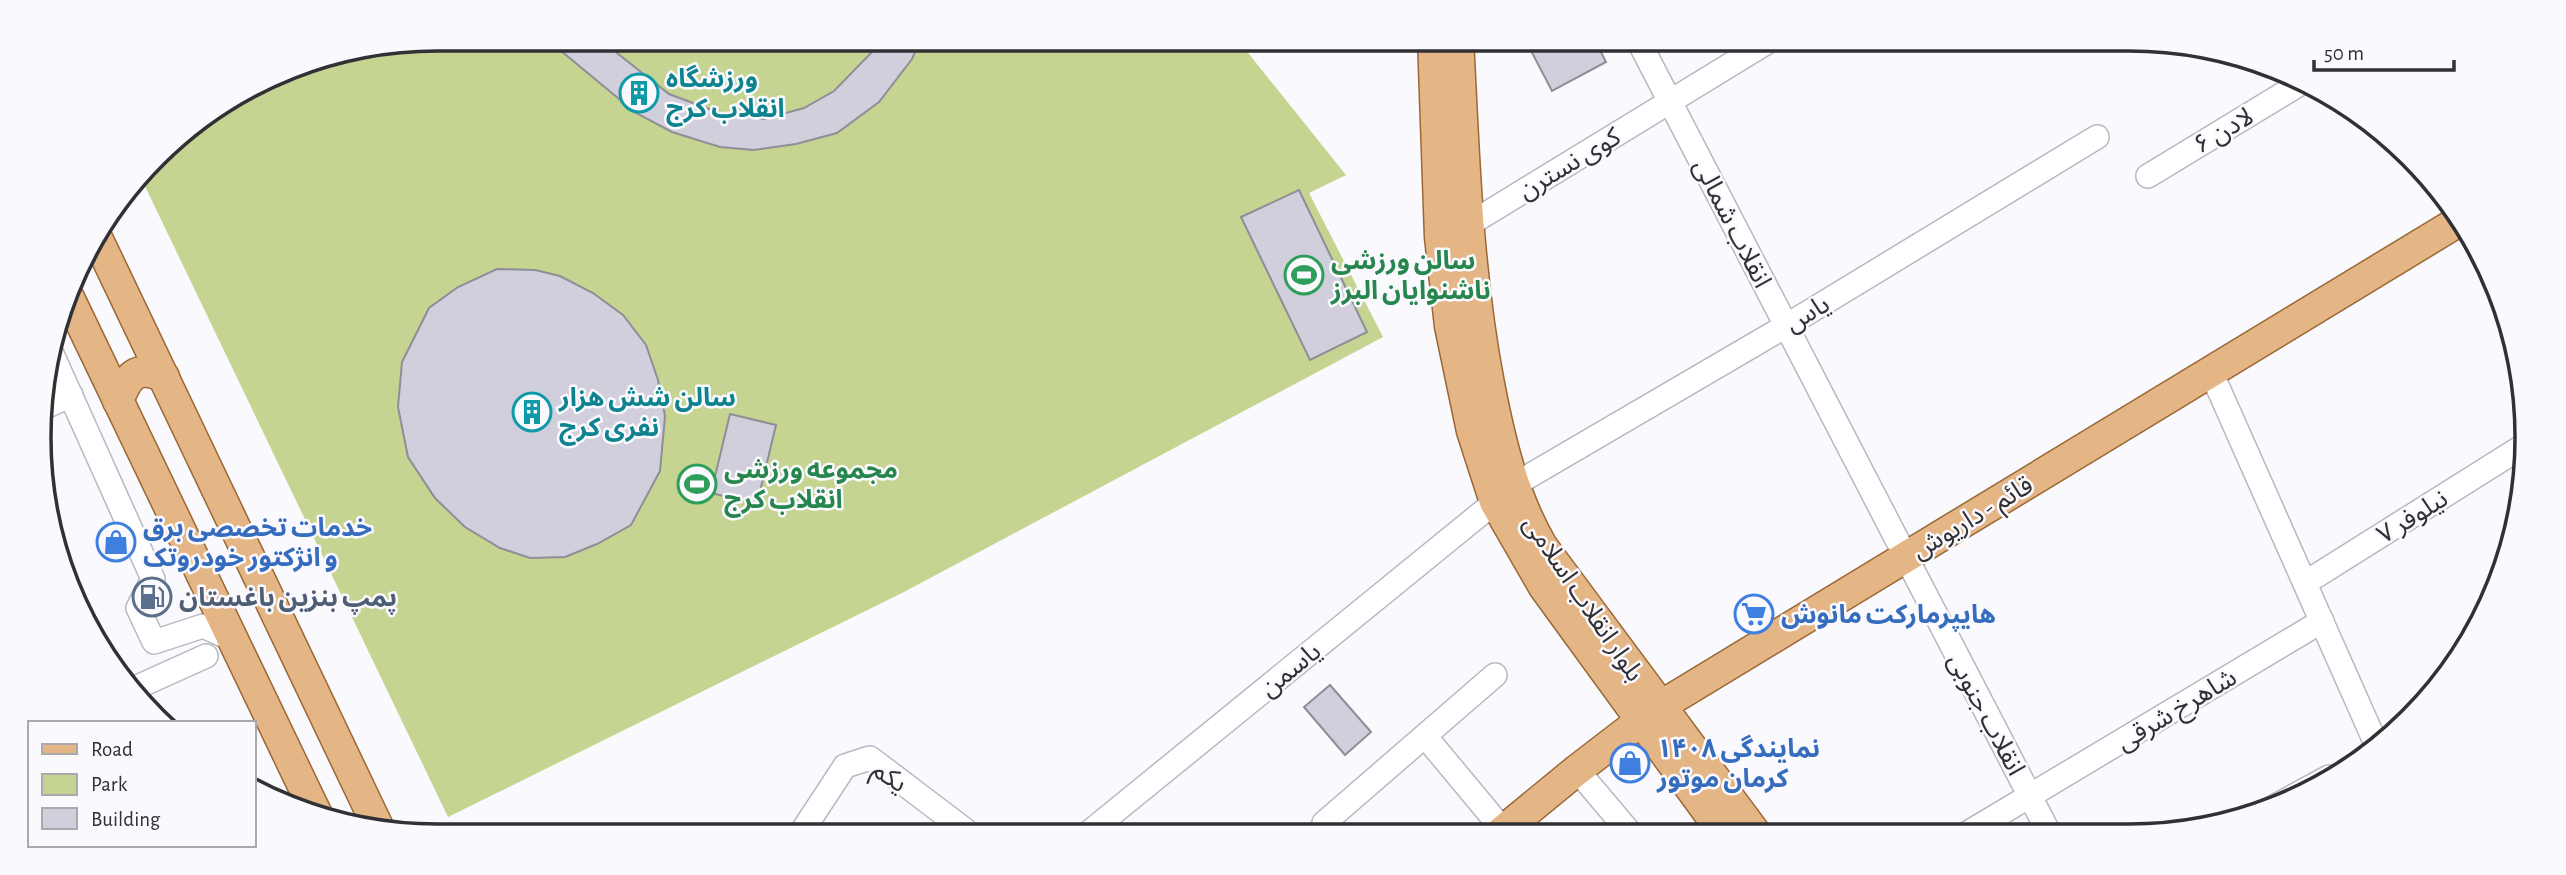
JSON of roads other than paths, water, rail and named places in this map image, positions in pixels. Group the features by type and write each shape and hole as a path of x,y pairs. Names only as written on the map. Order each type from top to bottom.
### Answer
{"main road":[{"name":"بلوار انقلاب اسلامی","path":"1433,51 1440,237 1450,326 1472,431 1504,494 1527,520 1718,824"},
{"name":"بلوار انقلاب اسلامی","path":"1459,51 1468,225 1504,494"},
{"name":"قائم - داریوش","path":"1512,824 1649,713 2452,226"},
{"path":"101,247 374,819"},
{"path":"73,307 312,803"},
{"path":"86,333 105,338 114,334 122,328 132,312"},
{"path":"118,401 127,380 136,373 150,370 164,377"},
{"name":"بلوار انقلاب اسلامی","path":"1649,713 1747,824"}],"street":[{"name":"انقلاب شمالی","path":"1644,51 1905,558"},
{"name":"کوی نسترن","path":"1468,225 1753,51"},
{"name":"لادن ۶","path":"2148,176 2293,88"},
{"name":"یاس","path":"1504,494 2097,137"},
{"path":"57,366 153,579 138,608 154,642 203,626 234,640"},
{"path":"2211,372 2373,737"},
{"path":"53,404 71,395"},
{"name":"نیلوفر ۷","path":"2305,583 2514,451"},
{"name":"یاسمن","path":"1099,824 1504,494"},
{"name":"انقلاب جنوبی","path":"1905,558 2044,824"},
{"name":"شاهرخ شرقی","path":"1983,824 2322,621"},
{"path":"141,685 206,656"},
{"path":"1324,823 1495,675"},
{"path":"1425,736 1494,824"},
{"name":"یکم","path":"807,824 845,766 870,758 957,824"},
{"path":"1577,769 1623,824"}],"place":[{"name":"ورزشگاه انقلاب کرج","path":"639,93"},
{"name":"سالن ورزشی ناشنوایان البرز","path":"1304,275"},
{"name":"سالن شش هزار نفری کرج","path":"532,412"},
{"name":"مجموعه ورزشی انقلاب کرج","path":"697,484"},
{"name":"خدمات تخصصی برق و انژکتور خودروتک","path":"116,542"},
{"name":"پمپ بنزین باغستان","path":"152,597"},
{"name":"هایپرمارکت مانوش","path":"1754,614"},
{"name":"نمایندگی ۱۴۰۸ کرمان موتور","path":"1630,763"}]}
